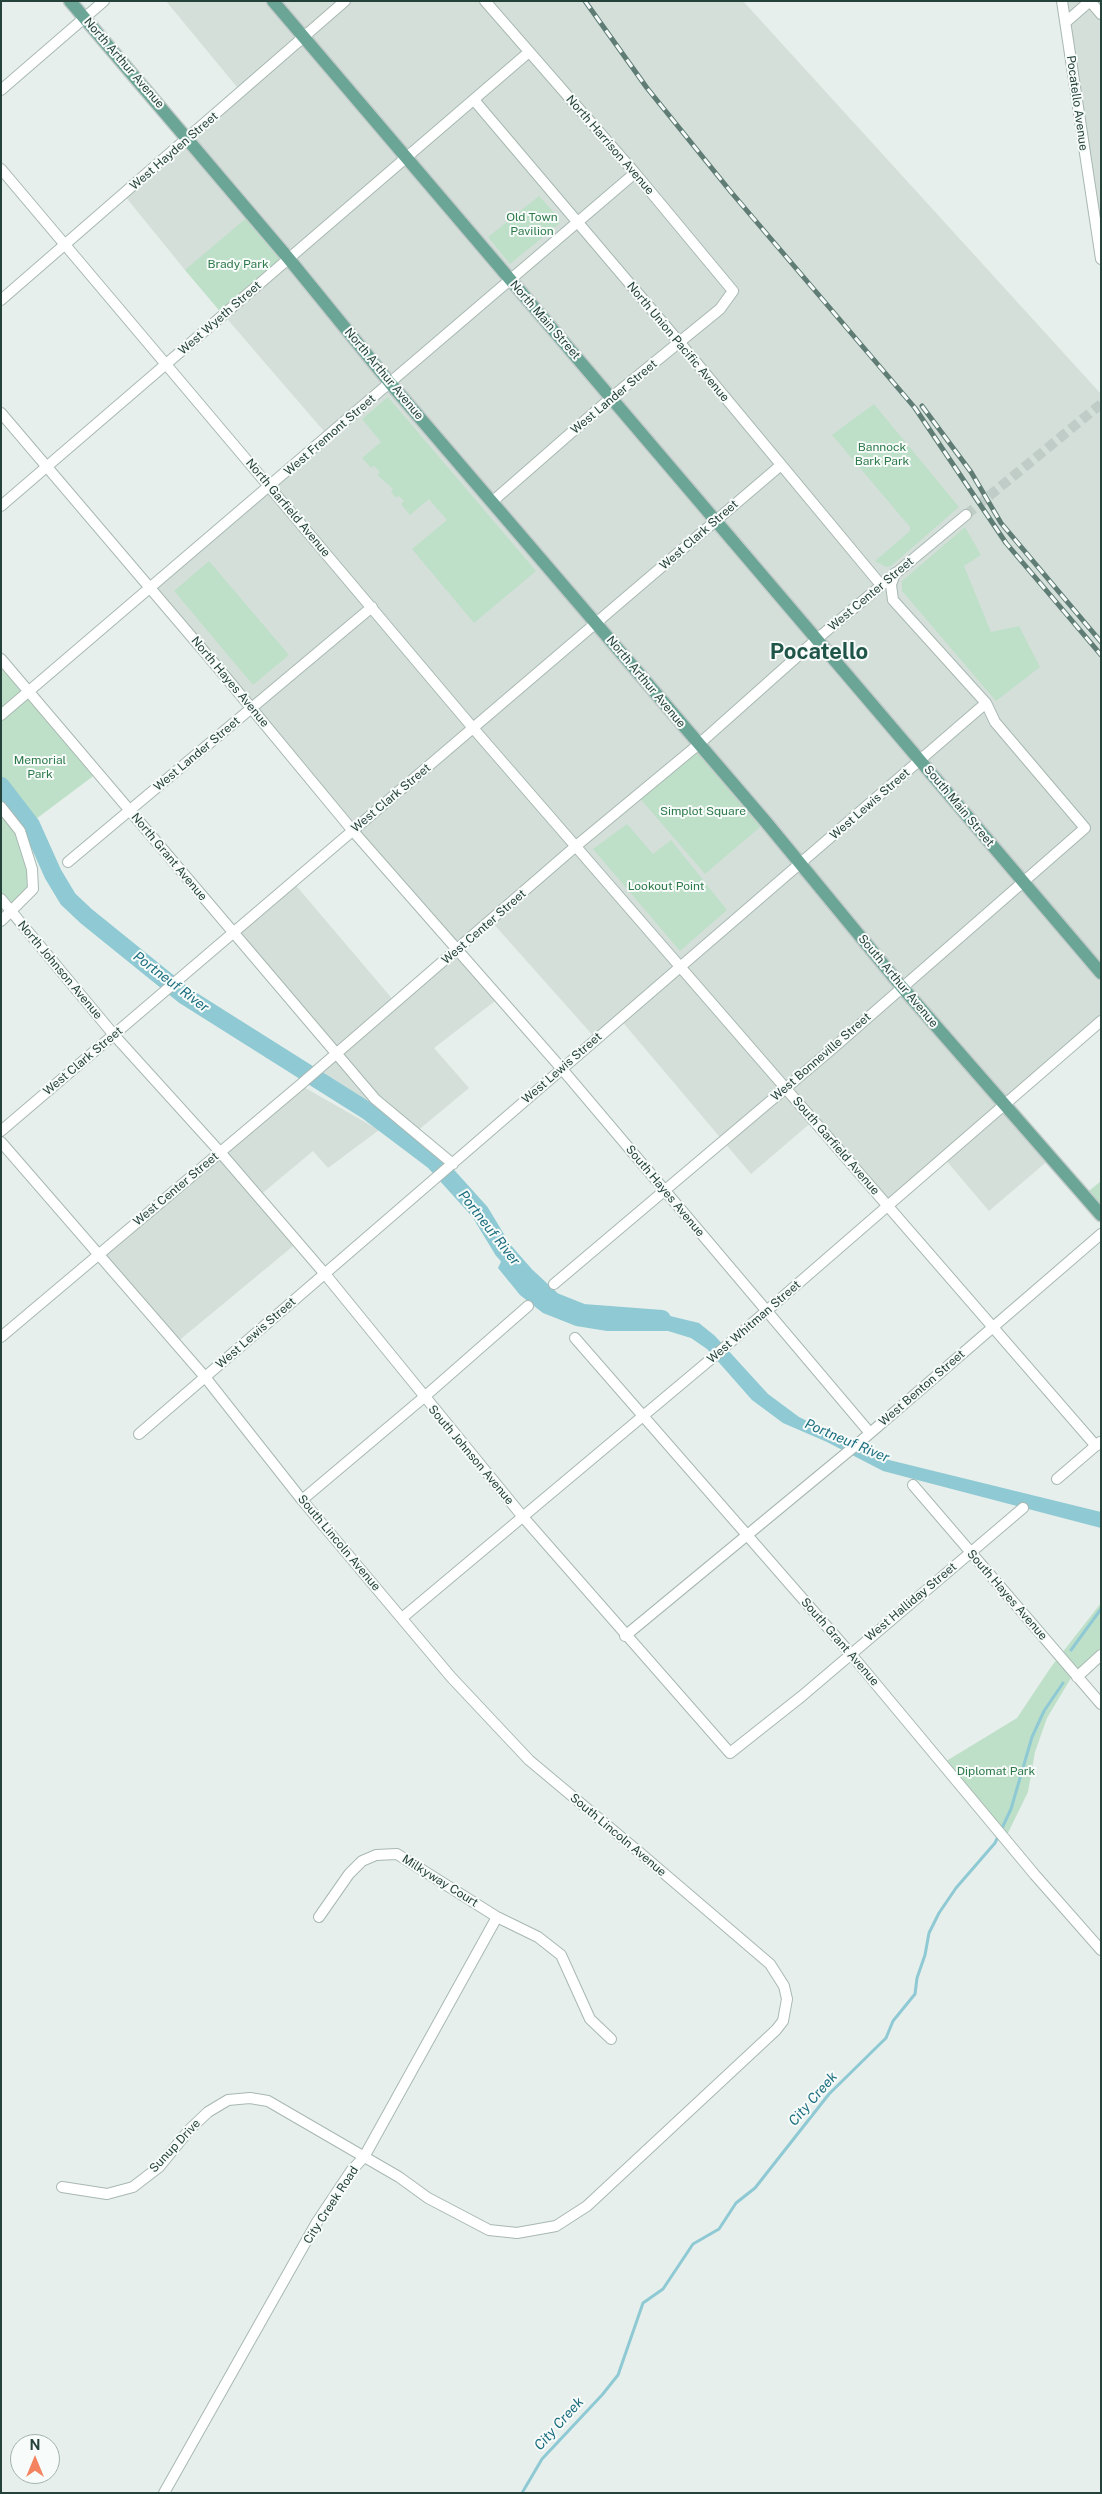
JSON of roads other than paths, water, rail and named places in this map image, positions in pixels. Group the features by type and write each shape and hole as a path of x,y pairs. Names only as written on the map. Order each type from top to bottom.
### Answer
{"main road":[{"name":"North Arthur Avenue","path":"70,1 289,259 390,383 493,501 699,744"},
{"name":"North Main Street","path":"273,1 612,397 715,521 818,638"},
{"name":"South Main Street","path":"818,638 1022,882 1101,973"},
{"name":"South Arthur Avenue","path":"699,744 901,986 1101,1215"}],"street":[{"path":"1,90 104,1"},
{"name":"West Hayden Street","path":"1,300 345,1"},
{"name":"North Harrison Avenue","path":"485,1 635,173 733,291"},
{"name":"Pocatello Avenue","path":"1062,1 1101,259"},
{"path":"1066,22 1090,1 1101,14"},
{"name":"West Wyeth Street","path":"1,506 529,52"},
{"name":"North Union Pacific Avenue","path":"474,100 680,343 881,585"},
{"name":"North Garfield Avenue","path":"1,169 576,846"},
{"name":"West Fremont Street","path":"1,715 635,173"},
{"path":"1092,206 1101,198"},
{"name":"West Lander Street","path":"493,501 612,397 720,309 733,291"},
{"name":"North Hayes Avenue","path":"1,413 457,951"},
{"name":"West Clark Street","path":"1,1131 781,465"},
{"name":"West Center Street","path":"1,1337 457,951 576,846 699,744 818,638 966,515"},
{"path":"893,600 891,585 895,573"},
{"path":"863,600 880,596 893,600 986,703"},
{"name":"West Lander Street","path":"68,862 372,608"},
{"name":"North Grant Avenue","path":"1,659 336,1054"},
{"name":"West Lewis Street","path":"140,1434 986,703"},
{"name":"West Bonneville Street","path":"554,1284 785,1088 1085,828 995,722 986,703"},
{"path":"1,808 20,831 32,869 34,888 1,921"},
{"name":"South Garfield Avenue","path":"576,846 993,1327 1098,1444"},
{"name":"North Johnson Avenue","path":"1,899 114,1035 220,1152"},
{"name":"South Hayes Avenue","path":"457,951 562,1069 870,1433"},
{"name":"West Whitman Street","path":"402,1618 711,1359 1101,1021"},
{"path":"336,1054 375,1099 453,1164"},
{"name":"South Lincoln Avenue","path":"1,1142 205,1377 302,1500 451,1677 529,1760 770,1964 784,1986 786,2012 783,2021 765,2042 586,2206 556,2226 517,2233 489,2230 428,2198 400,2177 364,2156"},
{"name":"South Johnson Avenue","path":"220,1152 325,1274 424,1398 523,1517 625,1636 730,1753"},
{"name":"West Benton Street","path":"625,1636 861,1441 1101,1234"},
{"path":"302,1500 424,1398 528,1306"},
{"name":"South Grant Avenue","path":"575,1338 850,1653 1101,1950"},
{"path":"1057,1479 1098,1444"},
{"name":"South Hayes Avenue","path":"913,1485 1101,1704"},
{"name":"West Halliday Street","path":"730,1753 1022,1508"},
{"path":"1077,1677 1101,1655"},
{"name":"Milkyway Court","path":"319,1917 349,1874 362,1861 376,1855 397,1854 497,1917 538,1937 561,1955 590,2019 611,2039"},
{"name":"City Creek Road","path":"164,2493 317,2222 351,2171 364,2156 497,1917"},
{"name":"Sunup Drive","path":"62,2188 107,2194 133,2188 159,2167 190,2129 208,2112 228,2100 250,2098 268,2101 364,2156"}],"water":[{"path":"506,1251 536,1294 576,1316 614,1322 652,1315 670,1316 699,1323 715,1336 768,1394 799,1417 885,1459 1101,1512 1101,1528 883,1471 827,1442 783,1423 752,1400 707,1349 691,1338 668,1331 607,1331 576,1326 543,1313 520,1295 498,1268"}],"waterway":[{"name":"Portneuf River","path":"1,786 31,825 53,874 68,899 86,916 185,996 369,1112 434,1161 480,1212 503,1250 525,1275 553,1301 583,1313 662,1319"},
{"name":"City Creek","path":"1071,1650 1101,1609"},
{"name":"City Creek","path":"522,2493 542,2459 602,2395 618,2375 643,2303 663,2289 693,2244 719,2229 736,2203 755,2188 829,2094 886,2038 893,2021 915,1994 917,1978 925,1955 929,1933 939,1913 956,1888 995,1843 1011,1809 1032,1737 1044,1711 1063,1683"}],"tunnel":[{"path":"966,515 1101,404"}],"railway":[{"path":"585,1 647,88 731,192 915,408 1006,543 1101,655"},
{"path":"922,406 971,472 1001,523 1101,642"}],"district":[{"name":"Pocatello","path":"819,652"}],"park label":[{"name":"Old Town Pavilion","path":"532,224"},
{"name":"Brady Park","path":"238,264"},
{"name":"Bannock Bark Park","path":"882,454"},
{"name":"Memorial Park","path":"40,767"},
{"name":"Simplot Square","path":"703,811"},
{"name":"Lookout Point","path":"666,886"},
{"name":"Diplomat Park","path":"996,1771"}]}
